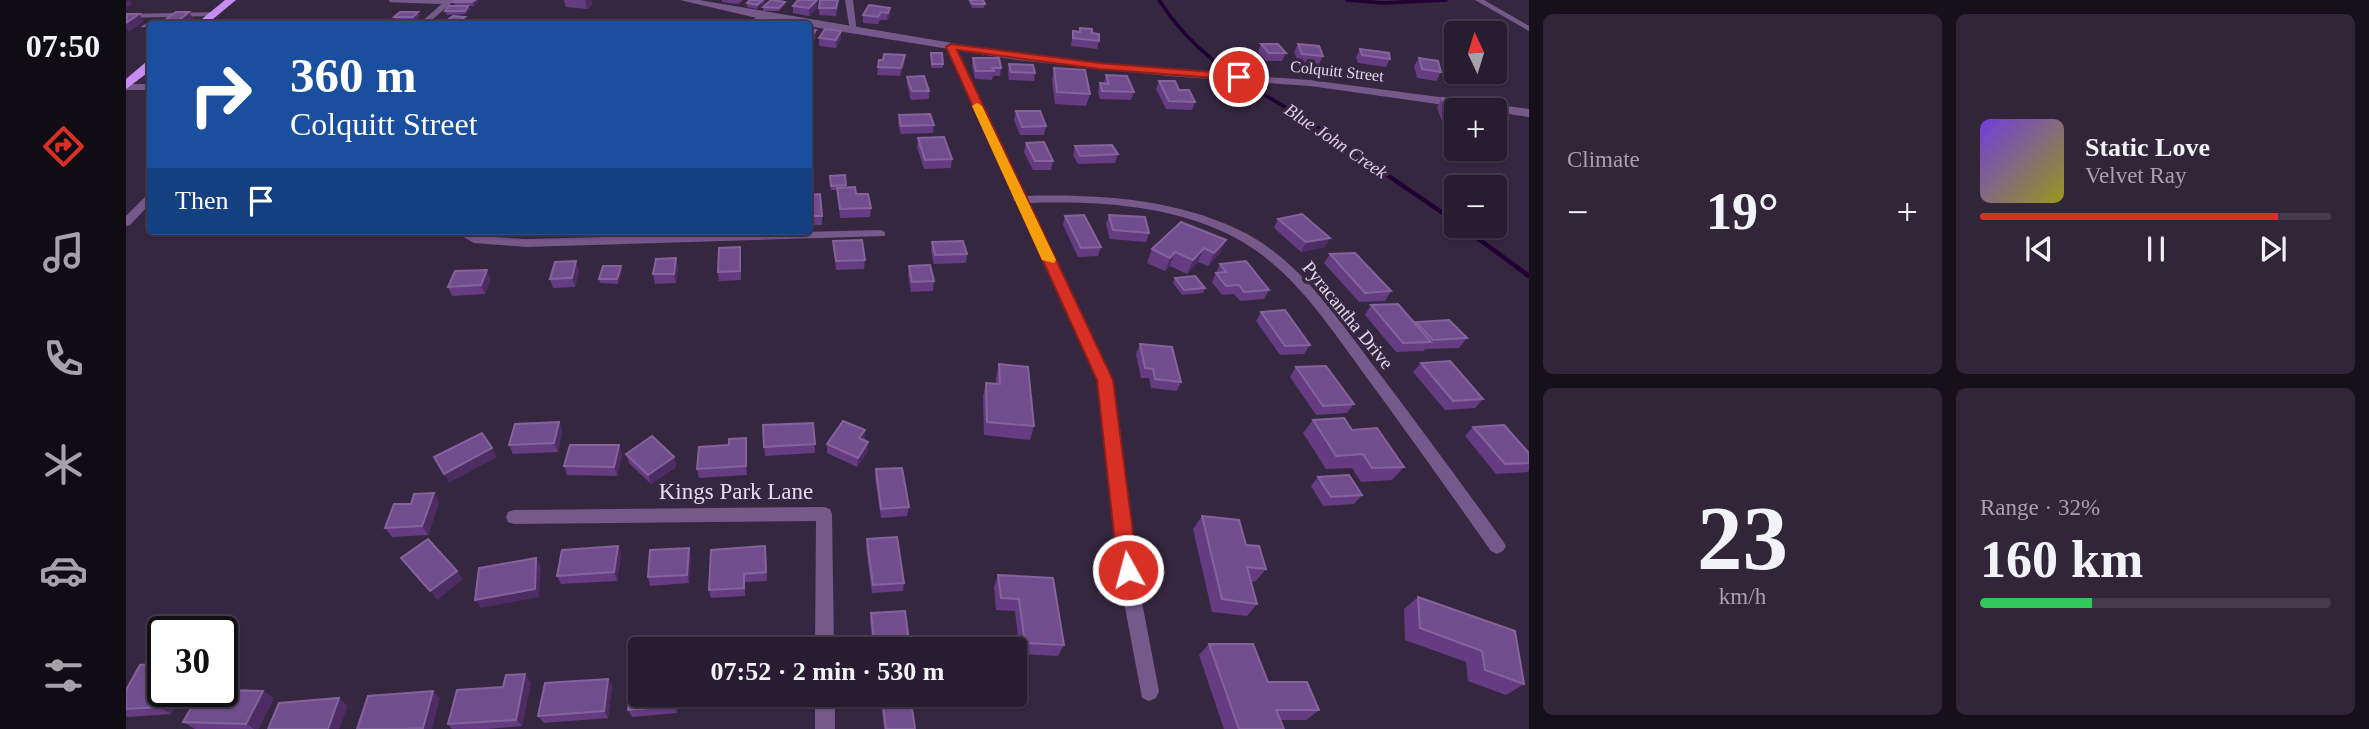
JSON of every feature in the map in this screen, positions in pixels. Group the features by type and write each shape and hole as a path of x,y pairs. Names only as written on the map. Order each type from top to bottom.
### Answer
{"highway":[{"path":"205,21 231,0"},
{"path":"126,86 147,68"}],"street":[{"name":"Colquitt Street","path":"685,0 800,21"},
{"path":"849,0 855,31"},
{"path":"1479,0 1529,29"},
{"path":"427,21 450,1"},
{"path":"126,16 214,14"},
{"name":"Colquitt Street","path":"812,23 951,47 1111,68 1356,88 1529,113"},
{"path":"951,47 1019,201 1105,380 1132,597 1149,691"},
{"path":"126,86 147,87"},
{"name":"Pyracantha Drive","path":"1019,201 1054,199 1150,205 1225,228 1251,243 1289,272 1328,316 1497,546"},
{"path":"126,223 147,201"},
{"path":"466,235 474,239 526,243 881,234"},
{"name":"Kings Park Lane","path":"514,517 824,514 825,637"},
{"path":"825,707 825,729"}],"lane":[{"path":"391,0 450,1"}],"building":[{"path":"455,0 475,0 453,2"},
{"path":"750,0 763,0 757,5 747,3"},
{"path":"771,0 785,2 779,8 763,7"},
{"path":"798,0 817,0 809,8 793,6"},
{"path":"820,0 838,0 836,8 819,8"},
{"path":"970,0 983,0 985,4 973,4"},
{"path":"869,5 890,8 888,13 881,12 878,17 863,15"},
{"path":"449,6 468,6 465,11 445,11"},
{"path":"176,12 189,12 179,20 165,20"},
{"path":"400,12 418,12 413,17 394,17"},
{"path":"127,14 139,14 126,23"},
{"path":"453,16 465,17 459,21 446,21"},
{"path":"1080,28 1092,29 1092,33 1099,34 1099,41 1073,38 1073,31 1080,32"},
{"path":"825,29 841,31 836,40 819,38"},
{"path":"1261,44 1278,44 1286,53 1269,53"},
{"path":"1298,44 1319,46 1323,56 1302,54"},
{"path":"1360,49 1389,53 1390,59 1362,55"},
{"path":"931,53 942,53 943,64 932,64"},
{"path":"884,54 905,55 901,68 878,67"},
{"path":"973,58 999,58 1001,68 992,68 994,71 976,71"},
{"path":"1419,58 1438,61 1441,72 1422,69"},
{"path":"1009,64 1033,65 1035,73 1011,72"},
{"path":"1054,68 1085,70 1090,94 1057,92"},
{"path":"1106,75 1127,76 1134,92 1102,91 1100,83 1109,84"},
{"path":"924,76 929,91 912,91 907,77"},
{"path":"1159,81 1175,81 1179,90 1189,90 1195,102 1169,101"},
{"path":"1016,111 1040,111 1046,126 1022,127"},
{"path":"930,114 934,125 901,126 899,115"},
{"path":"944,137 952,159 925,160 918,138"},
{"path":"1044,142 1053,161 1035,161 1026,143"},
{"path":"1112,145 1118,154 1080,156 1075,146"},
{"path":"845,175 846,185 831,186 830,176"},
{"path":"855,187 856,194 868,194 871,208 840,209 837,188"},
{"path":"820,194 822,216 812,216 812,195"},
{"path":"1302,214 1330,238 1306,242 1278,219"},
{"path":"1084,215 1101,247 1081,248 1065,216"},
{"path":"1109,215 1145,217 1149,233 1113,230"},
{"path":"1181,222 1226,240 1214,253 1204,248 1193,260 1175,252 1170,258 1152,249"},
{"path":"862,240 865,260 836,261 833,241"},
{"path":"963,241 967,254 935,255 932,242"},
{"path":"740,247 740,271 718,272 719,248"},
{"path":"1355,253 1391,291 1365,293 1330,254"},
{"path":"676,258 674,274 653,274 656,259"},
{"path":"576,261 572,278 550,279 555,262"},
{"path":"1246,261 1269,290 1244,292 1239,285 1226,286 1216,273 1226,272 1220,264"},
{"path":"930,265 934,281 912,282 909,266"},
{"path":"603,266 621,266 617,279 599,279"},
{"path":"487,270 481,285 448,287 455,271"},
{"path":"1195,276 1205,288 1184,290 1175,278"},
{"path":"1398,304 1431,342 1403,343 1371,305"},
{"path":"1285,310 1310,345 1285,346 1261,312"},
{"path":"1449,320 1467,338 1433,340 1416,322"},
{"path":"1140,344 1172,347 1181,382 1155,379 1153,369 1145,368"},
{"path":"1450,361 1483,399 1453,401 1421,363"},
{"path":"999,364 1028,367 1034,426 987,422 986,383 1000,384"},
{"path":"1326,366 1354,404 1323,406 1296,367"},
{"path":"1344,418 1352,430 1377,428 1404,467 1372,468 1363,454 1336,456 1313,420"},
{"path":"843,421 865,430 859,438 868,442 858,458 827,444"},
{"path":"559,422 554,443 509,445 515,424"},
{"path":"813,423 815,444 764,447 763,425"},
{"path":"1504,425 1529,453 1529,463 1505,464 1473,427"},
{"path":"482,433 492,448 444,474 434,457"},
{"path":"652,436 674,457 648,475 626,454"},
{"path":"746,438 746,466 697,469 699,447 729,445 729,439"},
{"path":"570,445 619,445 614,467 564,466"},
{"path":"902,468 909,507 881,509 876,469"},
{"path":"1349,475 1362,495 1331,497 1318,477"},
{"path":"434,493 422,526 385,528 394,504 411,504 414,494"},
{"path":"1202,516 1239,520 1246,545 1259,546 1266,569 1247,567 1257,604 1222,599"},
{"path":"897,537 904,583 873,585 867,539"},
{"path":"428,539 457,571 430,591 401,558"},
{"path":"618,546 614,572 557,576 562,550"},
{"path":"765,546 766,572 744,574 744,588 709,590 711,550"},
{"path":"689,548 687,575 648,577 650,550"},
{"path":"536,558 535,589 475,600 479,568"},
{"path":"998,575 1053,578 1064,645 1027,643 1019,599 1001,598"},
{"path":"1418,597 1515,631 1524,684 1485,670 1482,651 1420,628"},
{"path":"905,611 908,637 874,637 871,613"},
{"path":"1209,644 1253,644 1268,682 1307,682 1319,710 1276,710 1284,729 1239,729"},
{"path":"147,664 147,707 159,707 126,709 126,690 140,665"},
{"path":"525,674 516,720 448,724 457,690 503,687 506,675"},
{"path":"608,679 604,711 538,716 545,683"},
{"path":"238,690 263,691 246,724 183,722 192,707 238,707"},
{"path":"433,691 423,728 357,729 368,696"},
{"path":"339,698 328,729 268,729 279,703"},
{"path":"628,707 663,707 628,710"},
{"path":"883,707 912,707 915,729 886,729"}],"waterway":[{"name":"Blue John Creek","path":"1159,0 1174,21 1207,55 1245,83 1307,121"},
{"path":"1347,0 1384,3 1446,0"},
{"name":"Blue John Creek","path":"1307,121 1444,214"},
{"name":"Blue John Creek","path":"1477,238 1529,276 1526,274"}],"slow traffic":[{"path":"977,106 1019,201 1049,260"}],"route":[{"path":"1128,570 1105,380 1073,307 1019,201 951,47 1099,66 1239,77"}]}
